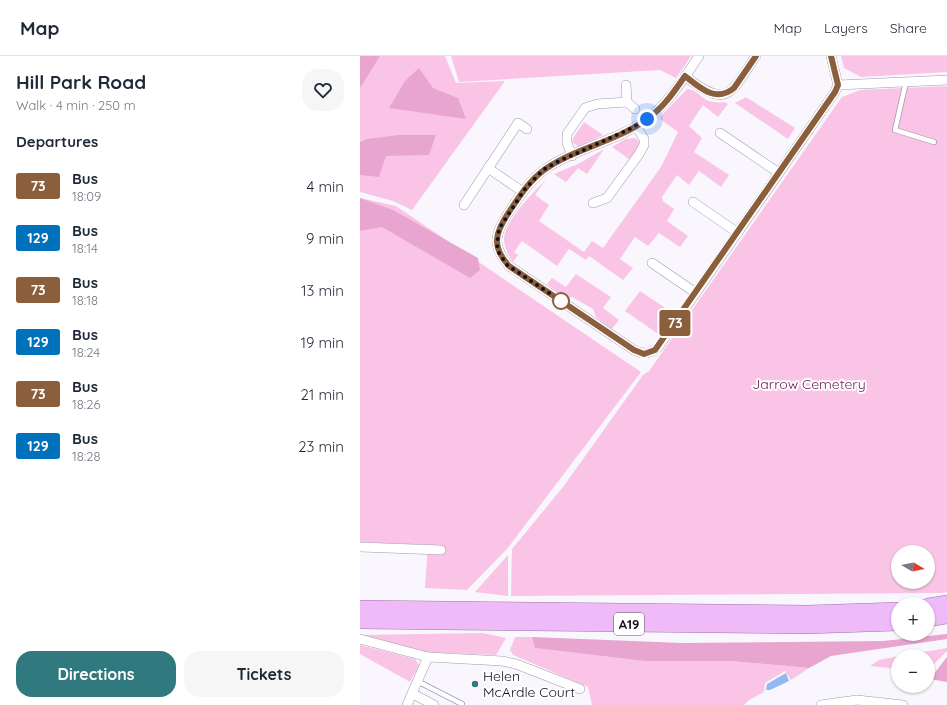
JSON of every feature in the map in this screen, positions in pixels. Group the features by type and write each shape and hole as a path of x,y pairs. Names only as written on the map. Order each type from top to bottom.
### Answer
{"highway":[{"path":"360,599 456,602 546,617"},
{"path":"935,605 947,603"},
{"name":"A19","path":"360,608 546,617 806,626 891,623"},
{"name":"A19","path":"360,621 808,614 891,610"},
{"path":"935,618 947,616"},
{"path":"360,630 487,628 546,617"}],"street":[{"path":"699,56 660,108 636,126 543,170 523,192 499,229 497,245 503,260 509,266 634,350 644,354 655,350 831,99 838,85 831,56"},
{"path":"685,76 707,92 715,95 723,95 734,88 756,56"},
{"path":"838,85 947,80"},
{"path":"626,85 627,102"},
{"path":"572,156 566,143 567,134 585,108 597,104 627,102 635,109"},
{"path":"464,205 518,123 527,129"},
{"path":"593,203 607,198 639,154 644,145 644,139 636,126"},
{"path":"720,133 779,173"},
{"path":"488,168 523,192"},
{"path":"693,202 738,233"},
{"path":"652,263 696,293"},
{"path":"360,547 441,550"},
{"path":"360,639 428,657 502,661 523,666 580,689"},
{"path":"407,705 419,682 428,657"},
{"path":"413,694 434,705"},
{"path":"821,705 857,700 903,705"}],"lane":[{"path":"906,82 895,130 934,142"},
{"path":"419,682 462,704"}],"green space":[{"path":"360,56 445,56 456,83 505,81 412,210 393,201 360,192"},
{"path":"451,56 691,56 676,78 660,70 459,82"},
{"path":"841,56 947,56 947,72 861,77 844,68"},
{"name":"Jarrow Cemetery","path":"947,86 947,592 511,596 512,549 563,487 643,375 649,371 842,97 860,90"},
{"path":"687,89 692,90 711,101 725,102 728,104 718,117 703,105 689,126 702,138 694,152 729,175 721,187 699,171 689,185 677,175 662,197 663,201 674,209 667,221 688,236 680,247 659,233 648,246 635,237 620,259 633,268 623,280 589,256 586,260 569,249 557,266 522,241 514,252 518,255 513,262 508,254 504,240 508,225 520,208 546,180 535,195 549,205 539,221 584,252 592,241 603,248 661,167 678,132 659,118"},
{"path":"746,97 795,128 788,139 735,103"},
{"path":"584,122 603,135 579,147 572,142 573,138"},
{"path":"635,138 639,141 640,146 630,160 612,147 625,139"},
{"path":"604,149 587,174 578,168 566,182 554,174 580,163"},
{"path":"360,198 396,206 641,372 507,549 467,590 425,588 428,545 360,542"},
{"path":"576,274 611,297 603,308 619,320 611,330 596,317 593,309 572,297 565,298 547,284 552,278 566,287"},
{"path":"640,291 676,315 661,336 625,311"},
{"path":"508,555 508,596 475,592"},
{"path":"483,633 506,638 496,655 424,652 360,635"},
{"path":"515,637 532,637 536,648 644,661 730,661 809,668 791,680 785,671 765,683 764,692 749,700 744,705 592,705 588,687 513,655 510,650"},
{"path":"360,645 415,659 419,665 410,682 360,654"},
{"path":"947,648 947,651 935,663 935,650"},
{"path":"891,657 891,668 870,666 879,660"}],"shaded area":[{"path":"360,56 380,56 360,88"},
{"path":"419,68 433,88 458,98 466,119 389,108 405,81"},
{"path":"399,135 436,135 429,155 386,156 379,177 360,175 360,142 367,139"},
{"path":"360,198 393,210 478,258 480,270 470,278 382,227 360,231"},
{"path":"947,634 947,639 935,641 935,635"},
{"path":"532,637 682,643 933,641 831,656 809,668 730,661 644,661 535,648"},
{"path":"947,657 947,682 935,680 935,673"}],"water":[{"path":"786,673 789,681 770,690 766,690 767,684"}],"bus line":[{"name":"73","path":"756,56 734,88 729,92 723,95 715,95 701,89 685,76 672,95 647,119 630,129 555,163 543,170 524,190 502,222 496,237 499,253 503,260 509,266 639,353 650,353 655,350 672,328 835,92 838,85 831,56"}],"place":[{"name":"Helen McArdle Court","path":"475,684"}],"route":[{"path":"561,301 507,265 503,260 499,253 496,237 502,222 524,190 543,170 555,163 630,129 647,119"}]}
